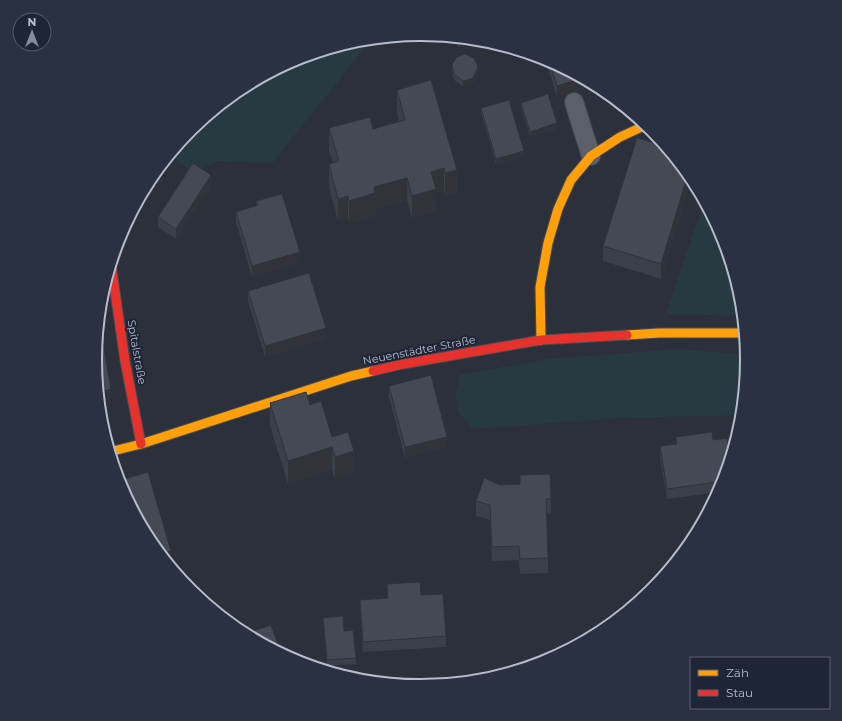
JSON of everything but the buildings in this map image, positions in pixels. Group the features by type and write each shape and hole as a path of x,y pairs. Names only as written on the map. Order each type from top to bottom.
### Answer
{"main road":[{"path":"541,340 540,287 548,243 558,209 571,180 591,156 620,137 640,128"},
{"name":"Spitalstraße","path":"113,276 125,361 141,444"},
{"name":"Neuenstädter Straße","path":"114,451 141,444 351,376 402,364 541,340 659,333 739,333"}],"lane":[{"path":"574,102 591,156"}],"shaded area":[{"path":"366,46 272,163 217,161 193,173 175,158 210,120 243,95 299,65 338,52"},
{"path":"702,208 724,258 730,278 737,316 666,314"},
{"path":"677,349 740,354 740,381 735,415 620,418 473,429 457,411 456,391 459,375 548,359"}],"traffic: slow":[{"path":"541,340 540,287 548,243 558,209 571,180 591,156 620,137 640,128"},
{"path":"627,335 659,333 739,333"},
{"path":"114,451 141,444 351,376 373,371"}],"traffic: jam":[{"path":"113,276 125,361 141,444"},
{"path":"373,371 403,364 541,340 627,335"}]}
